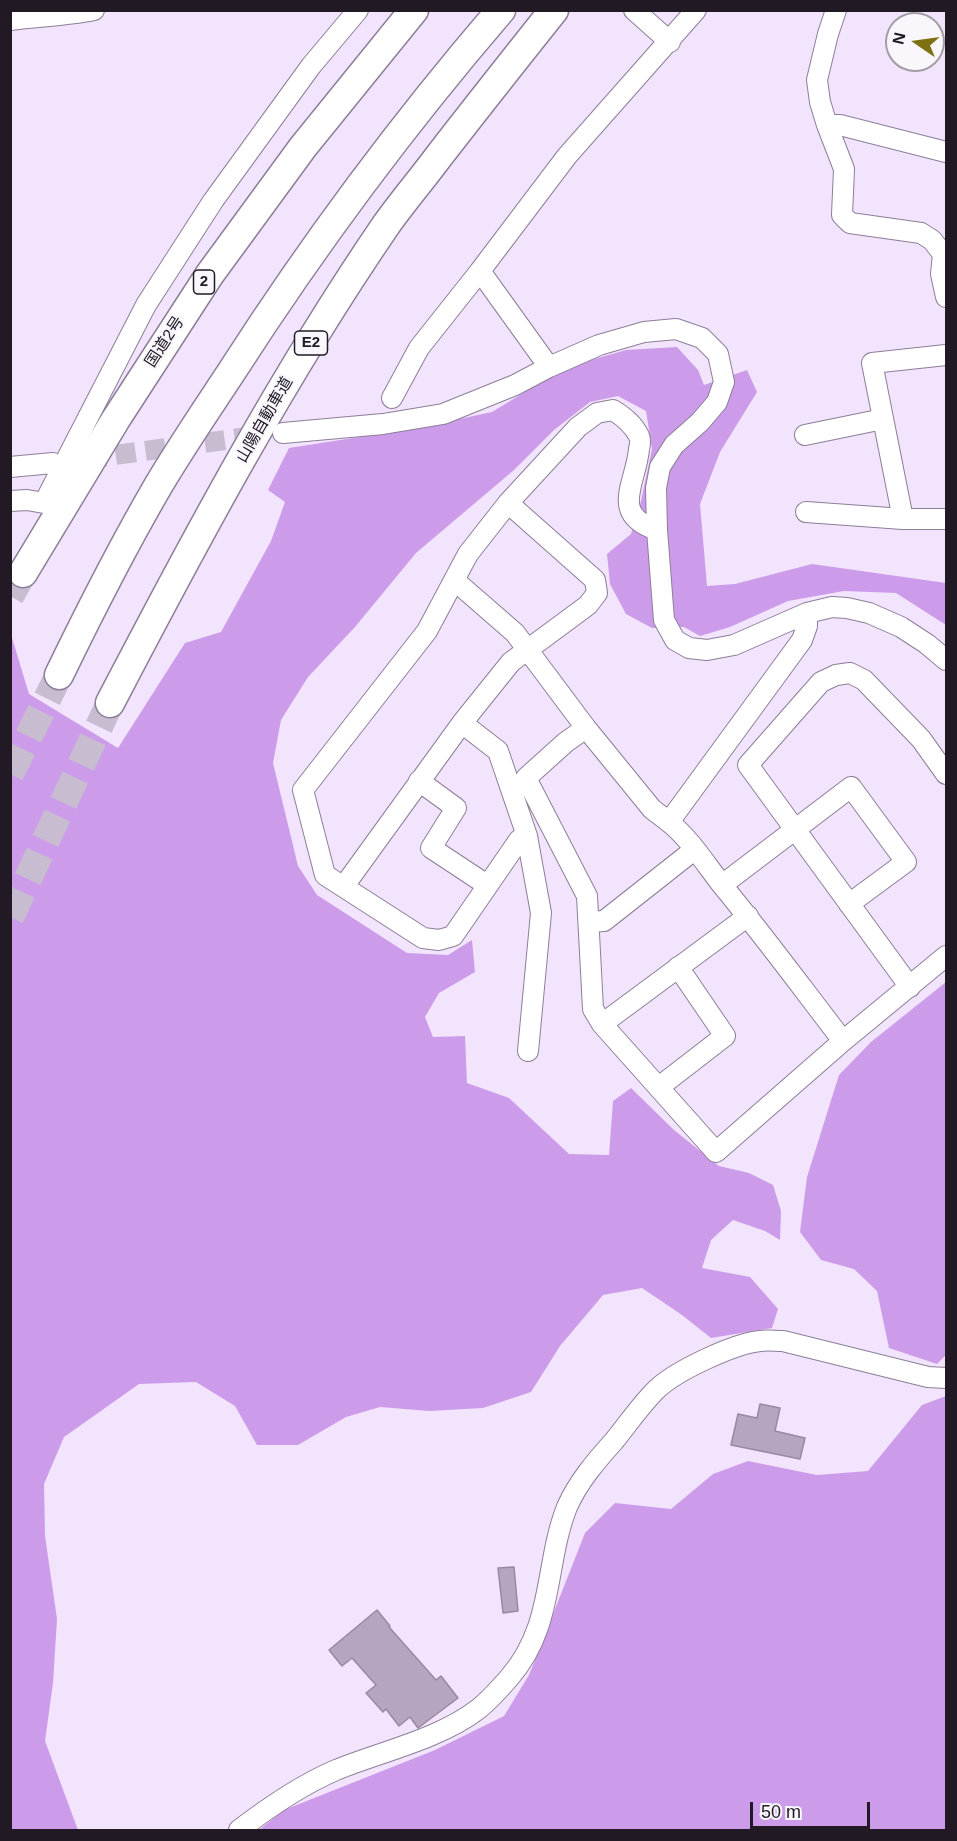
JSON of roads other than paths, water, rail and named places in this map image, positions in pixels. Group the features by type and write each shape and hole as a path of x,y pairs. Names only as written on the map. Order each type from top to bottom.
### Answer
{"highway":[{"name":"国道2号","path":"23,573 116,419 210,274 303,147 414,10"},
{"path":"59,675 102,587 159,485 263,322 347,203 501,10"},
{"name":"山陽自動車道","path":"110,704 167,594 260,426 332,307 388,223 504,71 554,10"}],"street":[{"path":"10,20 69,15 94,10"},
{"path":"10,501 27,500 44,503 146,305 220,191 311,66 358,10"},
{"path":"634,10 670,42"},
{"path":"392,398 420,348 567,156 696,10"},
{"path":"836,10 817,80 826,125 844,169 842,215 850,222 921,233 932,240 945,255 941,274 946,297"},
{"path":"826,125 840,125 946,152"},
{"path":"480,271 549,367"},
{"path":"283,433 383,424 443,414 515,385 599,345 644,332 676,329 702,338 718,354 724,382 717,402 700,422 674,445 660,467 656,488 664,620 675,640 689,648 707,650 734,645 807,613 832,607 847,608 869,613 901,627 946,660"},
{"path":"903,519 873,363 946,355"},
{"path":"527,836 519,840 453,936 439,940 423,938 325,875 303,790 427,632 468,554 508,503 578,427 597,413 613,410 630,421 640,438 638,459 628,495 631,514 643,526 657,531"},
{"path":"805,435 884,419"},
{"path":"10,467 53,463"},
{"path":"344,886 462,723 512,662 588,605 597,593 595,580 508,503"},
{"path":"806,512 903,519 946,519"},
{"path":"454,582 515,633 586,728 652,809 683,833 843,1041"},
{"path":"669,822 802,640 807,626 807,613"},
{"path":"910,987 748,765 821,682 836,675 850,673 864,680 921,739 946,774"},
{"path":"462,723 498,751 527,836 541,913 528,1051"},
{"path":"586,728 566,742 526,778 587,896 593,1009 602,1024 716,1152 843,1041 946,956"},
{"path":"419,781 456,808 431,848 487,885"},
{"path":"723,885 851,787 906,862 849,904"},
{"path":"590,922 604,921 694,850"},
{"path":"602,1024 748,916"},
{"path":"659,1087 725,1036 678,967"},
{"path":"239,1830 295,1791 334,1771 444,1730 478,1710 510,1677 525,1655 541,1620 567,1507 585,1474 658,1388 691,1367 726,1351 759,1341 783,1341 928,1377 946,1377"}],"tunnel":[{"path":"86,459 262,435"},
{"path":"10,596 23,573"},
{"path":"10,774 59,675"},
{"path":"10,917 110,703"}]}
